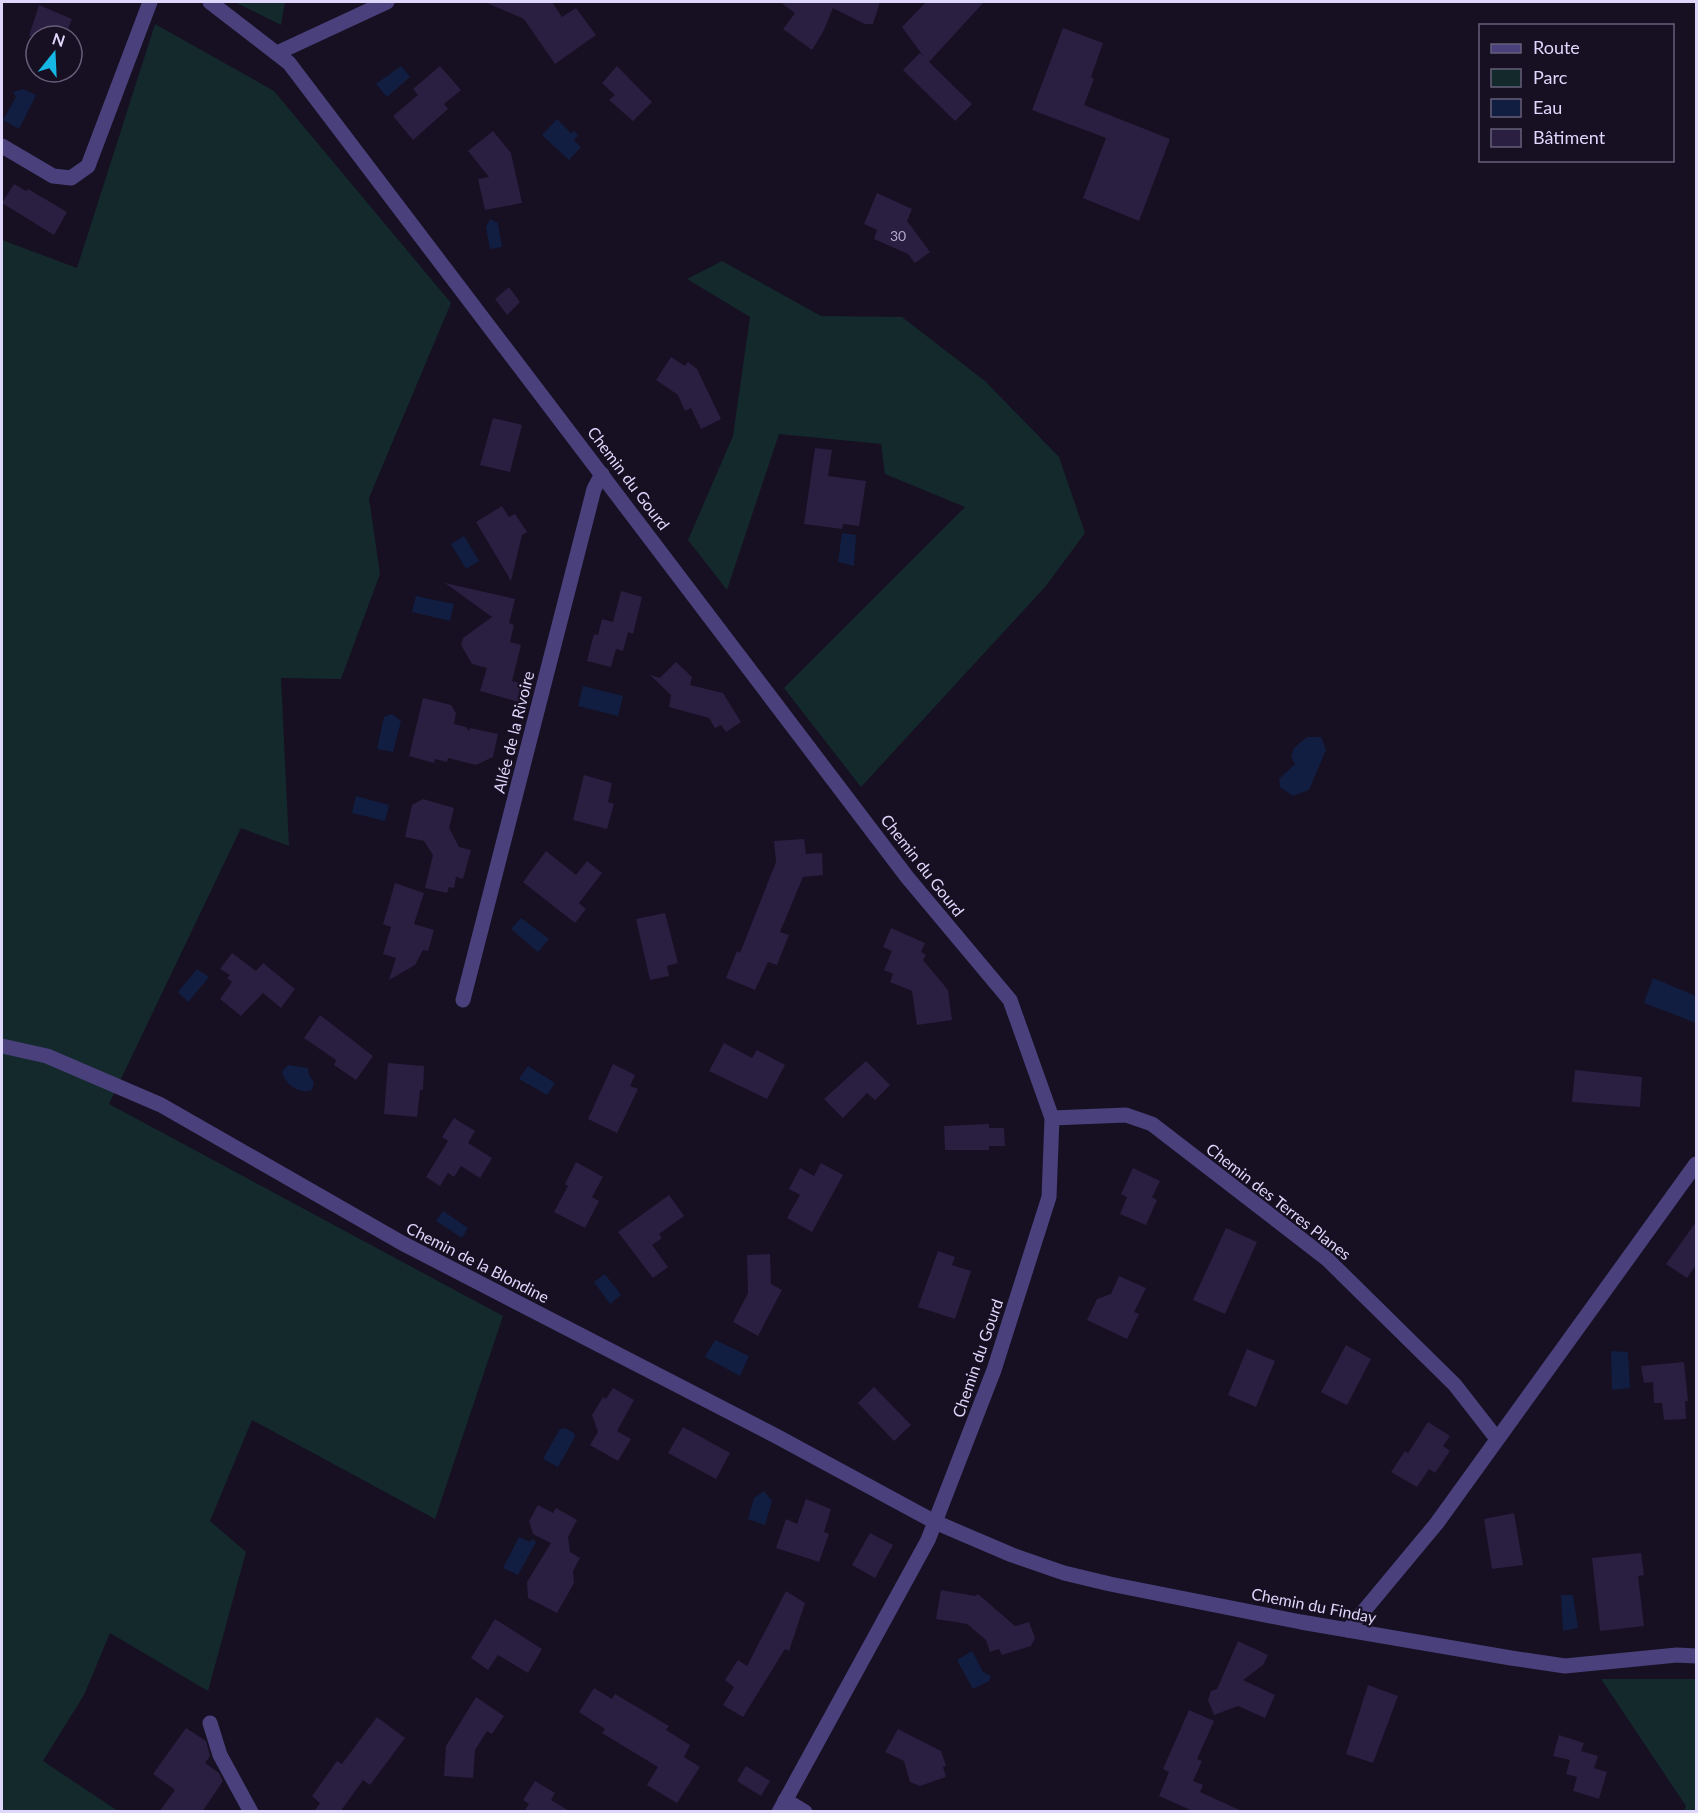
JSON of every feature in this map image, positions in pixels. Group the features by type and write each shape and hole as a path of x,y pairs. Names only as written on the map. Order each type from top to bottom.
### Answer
{"street":[{"path":"2,146 53,176 71,178 88,166 150,2"},
{"name":"Chemin du Gourd","path":"210,2 289,63 907,877 1010,1000 1052,1118 1049,1197 994,1370 935,1522 782,1806"},
{"path":"277,53 387,2"},
{"name":"Allée de la Rivoire","path":"463,1000 594,489 602,474"},
{"name":"Chemin de la Blondine","path":"2,1046 47,1056 161,1105 402,1243 755,1425 935,1522"},
{"name":"Chemin des Terres Planes","path":"1052,1118 1126,1115 1152,1124 1327,1259 1455,1385 1497,1439"},
{"path":"1348,1630 1437,1523 1696,1164"},
{"name":"Chemin du Finday","path":"935,1522 1012,1555 1064,1573 1348,1630 1565,1666 1677,1655 1696,1656"},
{"path":"210,1723 220,1755 251,1812"},
{"path":"782,1806 805,1812"}],"green space":[{"path":"235,2 285,2 281,25"},
{"path":"155,24 274,91 451,303 369,498 380,574 341,679 281,678 289,846 241,828 109,1104 503,1316 435,1519 252,1420 210,1521 246,1552 208,1691 110,1633 84,1695 43,1761 118,1811 2,1811 2,240 77,268"},
{"path":"722,261 821,316 902,317 985,381 1059,457 1085,533 1045,587 861,787 784,688 965,507 885,474 881,444 779,434 727,590 688,540 733,436 750,317 687,279"},
{"path":"1601,1679 1696,1679 1696,1811 1684,1811 1686,1806"}],"water":[{"path":"401,66 410,77 387,97 376,84"},
{"path":"23,89 36,95 19,129 3,120 16,97 13,92"},
{"path":"557,119 571,133 574,131 578,135 574,140 581,147 569,160 542,135"},
{"path":"490,219 498,223 502,247 490,249 486,227"},
{"path":"842,533 856,535 854,566 838,562"},
{"path":"464,536 479,561 466,569 451,544"},
{"path":"416,596 454,604 450,621 412,612"},
{"path":"583,686 623,696 618,716 578,706"},
{"path":"392,714 401,721 393,752 377,749 384,717"},
{"path":"1307,737 1321,737 1326,750 1309,790 1293,796 1280,787 1279,779 1295,764 1291,757 1294,748"},
{"path":"356,796 389,805 385,821 352,813"},
{"path":"521,918 549,939 538,952 511,929"},
{"path":"197,969 209,977 188,1002 178,992"},
{"path":"1653,978 1696,996 1696,1023 1644,1003"},
{"path":"288,1065 308,1068 309,1075 314,1082 312,1090 298,1090 290,1084 282,1072"},
{"path":"528,1066 555,1083 547,1095 519,1079"},
{"path":"443,1211 468,1228 462,1238 436,1221"},
{"path":"605,1274 621,1295 610,1304 594,1282"},
{"path":"715,1340 749,1356 740,1376 705,1357"},
{"path":"1611,1351 1628,1352 1630,1388 1612,1390"},
{"path":"565,1428 574,1433 575,1437 558,1467 543,1459 560,1429"},
{"path":"764,1491 772,1501 765,1525 748,1519 754,1498"},
{"path":"519,1537 536,1542 518,1575 503,1568"},
{"path":"1561,1595 1573,1595 1578,1628 1563,1631"},
{"path":"972,1651 983,1672 991,1676 989,1681 973,1689 957,1660"}],"building":[{"path":"485,2 552,2 562,17 576,8 596,35 555,64 524,19"},
{"path":"780,2 880,2 873,24 865,24 833,8 812,50 783,29 795,13"},
{"path":"926,2 984,2 929,62 972,104 955,121 903,70 920,53 924,57 902,27"},
{"path":"39,5 72,19 70,24 33,24"},
{"path":"1063,28 1103,43 1091,77 1094,79 1084,105 1170,139 1139,221 1083,198 1106,138 1032,110"},
{"path":"440,66 461,90 444,104 448,109 413,140 393,116 418,95 413,89"},
{"path":"617,66 652,102 633,121 609,100 615,95 602,83"},
{"path":"493,131 511,153 522,203 485,210 478,179 489,177 468,151"},
{"path":"14,184 26,191 28,189 67,212 54,235 2,203"},
{"path":"877,193 912,209 907,221 930,252 915,263 908,254 874,239 877,230 864,224"},
{"path":"509,287 520,302 507,315 495,299"},
{"path":"671,357 685,366 688,362 697,369 721,419 701,429 691,408 685,411 678,395 656,380"},
{"path":"493,418 522,425 510,472 480,465"},
{"path":"815,448 832,450 828,476 866,481 859,526 843,524 842,529 804,524"},
{"path":"502,506 509,517 515,514 527,532 522,535 511,581 476,522"},
{"path":"445,583 515,599 509,623 514,625 510,642 521,645 512,681 524,684 519,702 480,691 487,668 472,664 461,645 463,638 492,617"},
{"path":"621,591 642,597 633,634 628,632 623,651 616,649 611,667 587,661 594,634 598,635 602,619 613,622"},
{"path":"676,662 692,677 690,685 723,693 741,722 726,732 721,725 715,728 709,718 669,707 671,695 650,675 660,678"},
{"path":"423,698 451,705 456,713 454,724 466,727 469,731 470,728 498,734 493,757 476,765 448,758 447,762 435,759 434,763 409,756"},
{"path":"584,775 612,783 608,802 614,804 607,829 573,820"},
{"path":"423,799 454,808 449,828 459,847 471,850 463,879 456,877 454,888 449,887 447,893 425,888 433,855 424,841 405,837 412,805"},
{"path":"804,839 806,854 822,853 823,875 803,877 780,932 789,935 777,965 768,962 755,990 726,978 737,951 740,953 776,862 774,841"},
{"path":"546,851 576,875 587,861 602,873 579,903 586,909 575,923 523,882"},
{"path":"395,883 424,893 414,924 434,930 428,951 423,950 415,965 389,980 396,958 383,954 391,927 383,924"},
{"path":"665,913 678,963 667,966 669,976 650,980 636,919"},
{"path":"891,928 925,943 921,952 926,955 923,960 948,990 952,1020 917,1025 912,991 890,982 893,974 884,970 892,951 883,947"},
{"path":"232,953 256,971 263,963 295,989 281,1008 263,993 241,1016 220,999 232,982 227,978 230,975 220,969"},
{"path":"320,1015 373,1056 356,1080 334,1065 336,1060 304,1038"},
{"path":"724,1043 752,1058 757,1050 785,1065 767,1099 709,1071"},
{"path":"866,1061 890,1085 875,1100 867,1093 843,1118 824,1099"},
{"path":"388,1063 424,1066 423,1090 420,1090 417,1117 384,1114"},
{"path":"613,1064 635,1075 630,1086 638,1089 617,1133 588,1119"},
{"path":"1575,1070 1642,1077 1640,1107 1572,1102"},
{"path":"454,1118 475,1131 468,1143 492,1158 480,1178 461,1166 454,1177 448,1173 440,1186 426,1177 448,1141 442,1137"},
{"path":"989,1124 989,1128 1004,1128 1005,1146 989,1146 989,1150 945,1150 944,1126"},
{"path":"576,1162 603,1177 592,1197 599,1201 585,1228 554,1212 568,1186 565,1184"},
{"path":"821,1163 843,1175 812,1232 787,1218 800,1195 789,1189 800,1168 814,1176"},
{"path":"1133,1168 1160,1181 1152,1197 1157,1200 1146,1225 1120,1214 1127,1197 1121,1194"},
{"path":"669,1195 684,1216 659,1234 662,1238 652,1245 668,1267 653,1278 618,1232"},
{"path":"1696,1222 1696,1265 1687,1278 1666,1264"},
{"path":"1226,1228 1257,1242 1225,1314 1193,1300"},
{"path":"938,1251 955,1257 952,1265 971,1271 955,1319 918,1307"},
{"path":"770,1254 771,1284 782,1290 758,1336 733,1322 748,1293 747,1255"},
{"path":"1119,1276 1146,1288 1134,1312 1139,1314 1127,1339 1087,1320 1097,1299 1111,1294"},
{"path":"1346,1345 1371,1359 1347,1405 1321,1392"},
{"path":"1247,1349 1275,1361 1256,1407 1228,1395"},
{"path":"1684,1362 1688,1401 1685,1401 1686,1419 1664,1420 1662,1403 1654,1403 1653,1382 1644,1383 1641,1366"},
{"path":"874,1387 911,1425 894,1441 858,1403"},
{"path":"613,1388 634,1400 617,1431 631,1439 618,1461 590,1445 598,1432 592,1415 603,1397 606,1399"},
{"path":"1428,1422 1450,1436 1443,1446 1450,1451 1435,1473 1429,1469 1417,1487 1391,1472 1405,1451 1408,1453"},
{"path":"683,1427 730,1453 716,1479 668,1453"},
{"path":"806,1499 831,1509 824,1532 829,1534 819,1562 776,1548 786,1519 797,1524"},
{"path":"538,1505 553,1513 556,1508 577,1520 568,1537 570,1552 580,1558 573,1571 574,1583 557,1613 528,1598 527,1582 551,1543 533,1534 529,1521"},
{"path":"1514,1513 1523,1565 1492,1569 1484,1519"},
{"path":"870,1533 893,1545 875,1578 852,1565"},
{"path":"1641,1553 1644,1575 1638,1576 1644,1626 1600,1631 1592,1558"},
{"path":"941,1590 975,1596 978,1594 1015,1626 1029,1622 1035,1638 1031,1646 1002,1655 999,1649 990,1652 986,1640 967,1624 936,1619"},
{"path":"786,1591 805,1603 789,1651 785,1649 743,1717 723,1705 734,1687 725,1680 738,1660 747,1666"},
{"path":"495,1619 542,1649 528,1673 498,1655 488,1670 471,1658"},
{"path":"1238,1641 1268,1655 1263,1665 1243,1680 1275,1695 1265,1718 1238,1706 1214,1715 1208,1700 1211,1691 1217,1689"},
{"path":"1368,1685 1398,1696 1373,1763 1346,1754"},
{"path":"594,1688 612,1699 615,1694 669,1726 666,1730 690,1745 684,1757 700,1767 677,1803 647,1785 658,1767 602,1733 605,1729 579,1712"},
{"path":"476,1697 504,1716 492,1734 487,1731 475,1750 473,1778 444,1776 446,1746"},
{"path":"1189,1710 1214,1721 1197,1759 1202,1761 1193,1781 1203,1785 1200,1792 1244,1812 1195,1812 1159,1796 1169,1772 1163,1769"},
{"path":"377,1717 405,1738 370,1785 363,1780 340,1812 314,1812 320,1803 312,1796 337,1761 342,1764"},
{"path":"186,1728 206,1741 210,1756 205,1763 219,1773 223,1781 202,1812 159,1812 175,1790 153,1774"},
{"path":"898,1729 941,1751 946,1766 943,1767 946,1777 920,1786 910,1782 904,1761 885,1752"},
{"path":"1559,1735 1584,1743 1581,1751 1598,1756 1594,1768 1607,1772 1599,1799 1573,1791 1577,1777 1566,1774 1570,1760 1553,1756"},
{"path":"746,1766 770,1781 761,1796 737,1781"},
{"path":"535,1781 555,1793 551,1800 571,1812 524,1812 529,1804 523,1800"}]}
